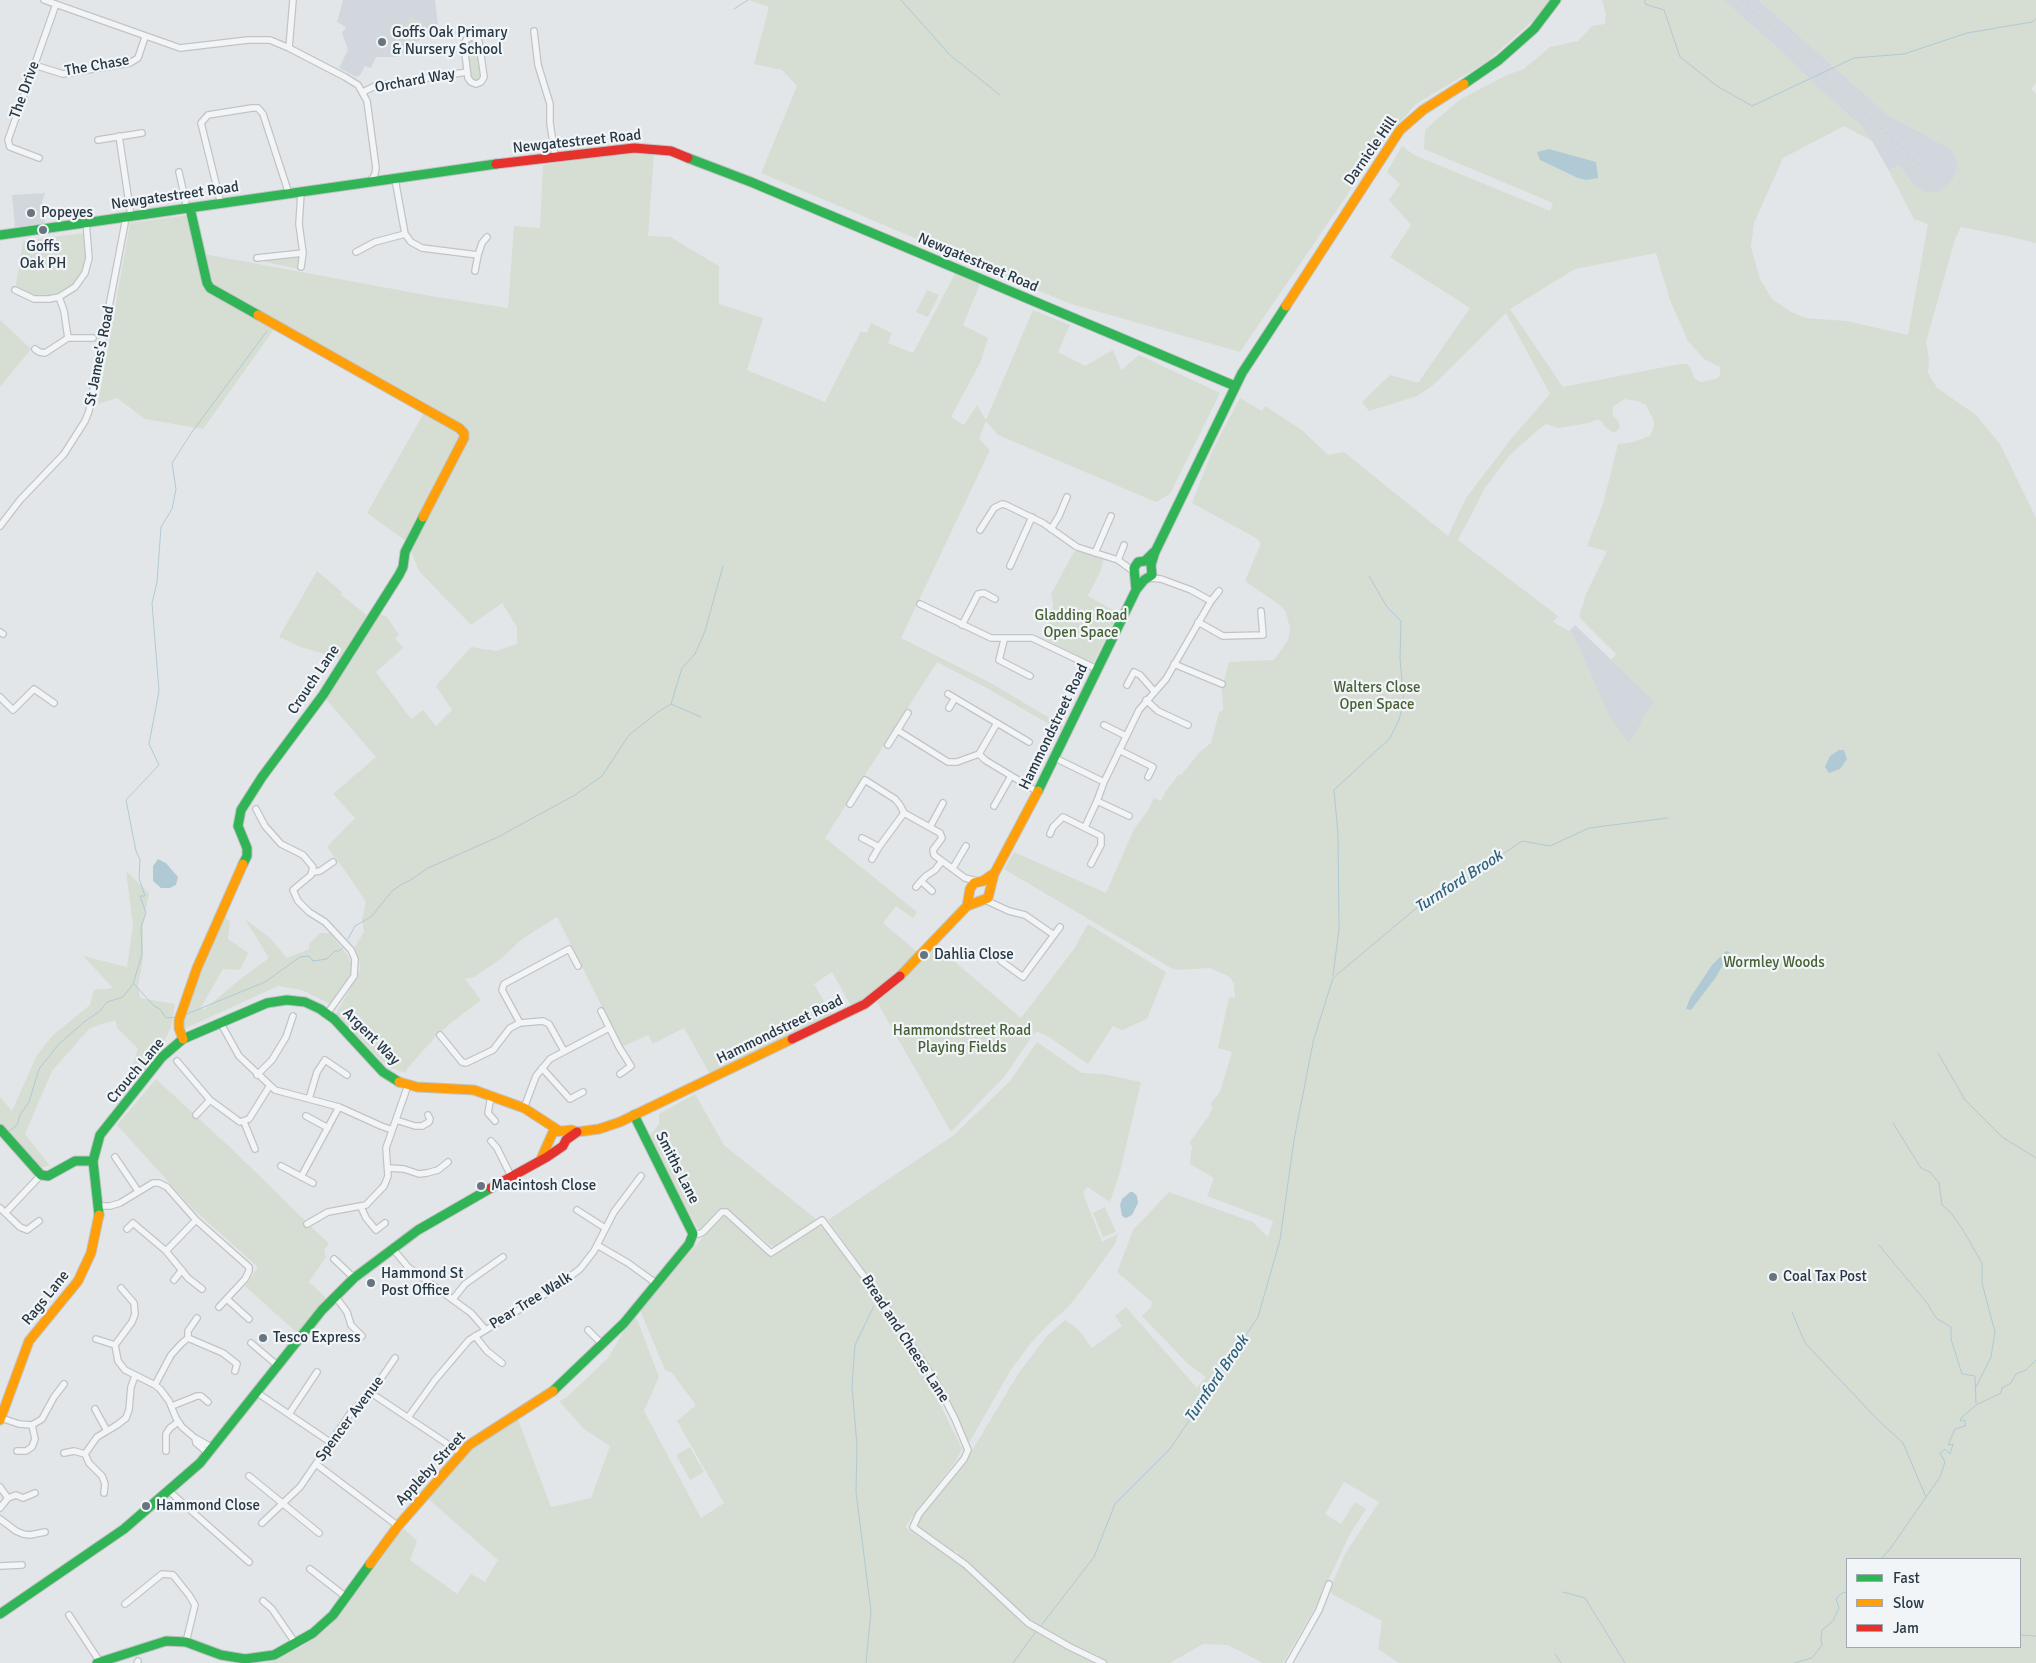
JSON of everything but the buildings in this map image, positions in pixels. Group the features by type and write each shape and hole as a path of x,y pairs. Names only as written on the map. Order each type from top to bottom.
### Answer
{"street":[{"path":"44,0 180,48 257,39 270,40 345,76 358,85 367,101 376,170 370,183"},
{"path":"289,48 293,0"},
{"name":"Darnicle Hill","path":"1252,358 1400,130 1422,110 1470,81 1499,60 1534,29 1556,0"},
{"name":"The Drive","path":"39,158 10,147 8,143 56,4"},
{"path":"534,30 538,65 550,104 554,156"},
{"name":"The Chase","path":"34,65 63,74 130,63 138,58 145,37"},
{"path":"471,37 479,42 483,79 479,83 474,84 468,78 467,72 464,45 466,40 471,37"},
{"name":"Orchard Way","path":"363,92 375,86 467,72"},
{"path":"221,204 201,123 208,115 252,108 258,108 263,114 289,194"},
{"path":"98,140 142,133"},
{"name":"St James's Road","path":"0,526 20,500 64,454 82,427 90,410 125,223 128,216 119,136"},
{"name":"Newgatestreet Road","path":"0,235 554,156 634,148 672,151 751,182 1234,386"},
{"path":"376,170 392,180 405,234 411,242 422,248 478,255"},
{"path":"179,172 189,208"},
{"path":"301,267 303,253 299,224 302,193"},
{"name":"Crouch Lane","path":"93,1161 97,1143 105,1128 162,1057 183,1039 179,1028 179,1020 197,968 247,856 247,848 238,826 241,810 262,777 323,695 399,575 403,567 405,552 464,438 464,433 459,428 210,288 207,283 189,208"},
{"path":"15,290 34,299 49,299 59,297 76,286 87,266 89,250 86,222"},
{"path":"356,252 375,242 405,234"},
{"path":"475,271 482,243 488,237"},
{"path":"258,258 303,253"},
{"path":"59,297 64,311 68,338"},
{"path":"35,349 45,353 68,338 93,338"},
{"name":"Hammondstreet Road","path":"966,906 982,901 985,886 994,874 1038,792 1234,386 1252,358"},
{"path":"1051,529 1067,497"},
{"path":"980,530 991,510 1002,504 1032,517 1077,547 1118,560 1196,592 1211,602"},
{"path":"1095,553 1111,516"},
{"path":"1010,566 1032,517"},
{"path":"1118,560 1124,545"},
{"path":"1085,827 1135,716 1146,700 1166,679 1198,622 1219,591"},
{"path":"962,625 978,594 984,593 995,599"},
{"path":"920,604 991,638 1004,640 1032,638 1097,669"},
{"path":"1198,622 1223,636 1262,635 1261,611"},
{"path":"1004,640 999,660 1030,676"},
{"path":"1174,664 1222,684"},
{"path":"1128,685 1134,672 1140,675 1154,691"},
{"path":"0,697 12,710 34,689 37,682"},
{"path":"34,689 54,703"},
{"path":"948,694 1029,742"},
{"path":"949,708 955,698"},
{"path":"1146,700 1158,711 1188,725"},
{"path":"888,745 908,713"},
{"path":"897,730 948,762 956,762 979,754 997,723"},
{"path":"1104,725 1126,736"},
{"path":"1119,750 1153,767 1148,777"},
{"path":"979,754 985,760 1038,792"},
{"path":"1055,758 1104,782"},
{"path":"850,804 870,773"},
{"path":"994,806 1011,776"},
{"path":"865,780 895,799 904,814 930,827 941,835 941,840 933,853 965,878 985,886 997,905"},
{"path":"1097,801 1129,816"},
{"path":"930,827 943,803"},
{"path":"256,809 265,826 276,839 284,846 303,856 314,867 314,872"},
{"path":"1050,834 1053,827 1063,817 1063,809"},
{"path":"872,859 904,814"},
{"path":"1063,817 1085,827 1102,838 1091,864"},
{"path":"862,838 879,847"},
{"path":"953,868 966,846"},
{"path":"916,887 942,861"},
{"path":"327,1014 354,976 355,959 351,950 325,922 301,905 294,890 314,872 320,871 333,862"},
{"path":"965,878 970,891 982,901 1029,918 1054,935"},
{"path":"921,881 932,891"},
{"name":"Hammondstreet Road","path":"560,1131 577,1132 608,1126 865,1004 894,982 966,906 970,891 985,886"},
{"path":"1001,961 1021,980 1060,927"},
{"path":"520,1023 502,990 504,984 569,949 578,966"},
{"name":"Argent Way","path":"183,1039 267,1002 280,1000 305,1002 327,1014 383,1072 408,1085 474,1090 524,1108 560,1131"},
{"path":"601,1011 631,1066 620,1074"},
{"path":"257,1075 272,1060 288,1032 292,1016"},
{"path":"440,1035 462,1062 466,1063 493,1050 505,1032 520,1023 543,1020 547,1022 564,1051"},
{"path":"220,1022 238,1056 270,1087 282,1093 339,1107 392,1130"},
{"path":"524,1108 534,1080 550,1059 609,1028"},
{"path":"176,1061 210,1100 235,1120 244,1122 250,1118 270,1087"},
{"path":"309,1099 317,1072 323,1062 328,1061 348,1075"},
{"path":"542,1068 570,1099 582,1092"},
{"path":"307,1224 328,1212 361,1207 372,1200 384,1186 388,1176 386,1153 408,1085"},
{"path":"491,1096 487,1109 495,1121"},
{"path":"196,1115 210,1100"},
{"path":"302,1177 339,1107"},
{"path":"396,1120 422,1126 429,1122 428,1114"},
{"name":"Smiths Lane","path":"634,1115 693,1234"},
{"path":"306,1116 328,1128"},
{"path":"541,1120 545,1134 549,1140 555,1147 564,1144 565,1135 560,1131 553,1132 549,1140 541,1159"},
{"path":"244,1122 255,1149"},
{"path":"0,1129 40,1175 48,1176 75,1161 93,1161"},
{"name":"Hammondstreet Road","path":"0,1614 124,1529 169,1491 211,1451 277,1365 335,1296 354,1278 418,1230 541,1159 548,1157 577,1132"},
{"path":"491,1141 497,1148 511,1176"},
{"path":"115,1157 138,1191"},
{"name":"Rags Lane","path":"0,1419 29,1341 37,1329 78,1282 87,1263 95,1237 99,1206 93,1161"},
{"path":"388,1168 427,1173 438,1170 448,1162"},
{"path":"281,1166 313,1183"},
{"path":"6,1212 40,1175"},
{"name":"Pear Tree Walk","path":"409,1416 463,1346 475,1336 572,1277 591,1256 614,1212 641,1176"},
{"path":"99,1206 110,1206 120,1203 159,1180 196,1220 249,1267 245,1279 219,1307"},
{"path":"361,1207 366,1218 376,1230 385,1223"},
{"path":"0,1208 20,1227 27,1230 38,1221"},
{"path":"578,1210 605,1228"},
{"name":"Bread and Cheese Lane","path":"693,1234 704,1232 722,1212 726,1212 771,1253 822,1220 881,1299 936,1382 956,1419 968,1450 964,1459 919,1514 913,1527 966,1565 1028,1623 1103,1663"},
{"path":"166,1251 196,1220"},
{"path":"127,1229 133,1223 166,1251 202,1289"},
{"name":"Appleby Street","path":"261,1660 296,1644 327,1620 398,1526 461,1453 475,1440 552,1392 624,1323 689,1244 693,1234"},
{"path":"597,1245 628,1263 657,1284"},
{"path":"393,1249 408,1267 471,1313 485,1330"},
{"path":"453,1299 465,1284 504,1257"},
{"path":"334,1259 354,1278"},
{"path":"174,1280 182,1270"},
{"path":"120,1288 134,1303 136,1314 115,1345 115,1354 121,1365 135,1376 155,1384 164,1393 172,1406 178,1422 211,1451"},
{"path":"335,1296 344,1308 352,1325 362,1336"},
{"path":"227,1299 249,1319"},
{"path":"188,1338 188,1331 197,1318"},
{"path":"588,1330 602,1344"},
{"path":"475,1336 487,1351 502,1363"},
{"path":"188,1338 223,1353 237,1364 234,1371"},
{"path":"155,1384 171,1355 188,1338"},
{"path":"96,1339 115,1345"},
{"path":"251,1343 277,1365"},
{"name":"Spencer Avenue","path":"262,1523 305,1481 352,1410 371,1393 395,1358"},
{"path":"289,1414 317,1372"},
{"path":"84,1454 97,1437 126,1418 129,1410 131,1387 135,1376"},
{"path":"0,1419 32,1425 42,1419 54,1397 64,1384"},
{"path":"256,1392 330,1442"},
{"path":"371,1393 409,1416 461,1453"},
{"path":"172,1406 197,1396 201,1396 208,1402"},
{"path":"95,1409 106,1431"},
{"path":"166,1451 166,1434 178,1422"},
{"path":"17,1451 26,1451 34,1444 35,1439 32,1425"},
{"path":"64,1453 74,1451 84,1454 89,1463 102,1476 105,1484 104,1493"},
{"path":"316,1464 398,1526"},
{"path":"249,1476 319,1533"},
{"path":"0,1487 8,1498"},
{"path":"169,1491 249,1562"},
{"path":"0,1508 8,1498 16,1495 23,1498 35,1493"},
{"path":"0,1519 23,1534 30,1535 45,1532"},
{"path":"0,1566 22,1565"},
{"path":"310,1569 346,1597"},
{"path":"125,1604 162,1574 173,1575 189,1594 195,1606 186,1642"},
{"path":"1289,1663 1319,1610 1329,1584"},
{"path":"263,1601 272,1609 296,1644"},
{"path":"68,1615 98,1662 166,1641 186,1642 229,1657 261,1660"}],"shaded area":[{"name":"Goffs Oak Primary & Nursery School","path":"343,0 435,0 438,26 398,57 376,57 371,68 365,66 360,75 356,77 339,68 348,50 342,33 346,27 337,22"},
{"path":"1723,0 1759,0 1888,115 1949,148 1954,154 1958,165 1953,180 1940,192 1923,192 1912,184 1899,165 1889,171 1861,126"},
{"path":"45,193 42,202 45,223 15,227 12,195"},
{"path":"1575,625 1654,701 1629,744 1609,716 1572,633 1569,631"}],"green space":[{"path":"749,0 1550,0 1536,18 1485,63 1416,104 1388,135 1240,352 1068,303 761,173 797,86 782,70 754,64 769,7"},
{"path":"1602,0 1723,0 1861,126 1872,141 1844,126 1783,158 1754,223 1751,247 1760,279 1772,299 1791,312 1806,318 1846,321 1908,335 1928,224 1914,219 1889,171 1899,165 1912,184 1923,192 1940,192 1953,180 1958,165 1954,154 1949,148 1888,115 1759,0 2036,0 2036,83 2031,89 2036,94 2036,243 1961,227 1955,239 1926,342 1929,359 1928,373 1937,388 1976,415 2000,444 2036,518 2036,1663 1399,1663 1378,1649 1382,1621 1332,1594 1330,1589 1345,1554 1379,1502 1344,1482 1325,1514 1341,1524 1355,1502 1366,1509 1350,1534 1318,1602 1283,1663 1263,1663 1228,1645 1203,1644 1170,1663 266,1663 301,1647 326,1630 344,1609 402,1527 417,1541 410,1560 457,1594 471,1574 485,1582 498,1560 426,1497 464,1454 518,1419 551,1507 591,1498 610,1446 584,1429 559,1401 566,1398 608,1358 632,1317 637,1319 659,1377 644,1411 701,1518 724,1503 677,1421 696,1405 672,1373 665,1370 640,1310 704,1236 726,1214 772,1257 819,1226 828,1231 914,1351 962,1449 957,1459 905,1527 964,1566 1024,1625 1027,1621 958,1555 958,1552 953,1551 920,1528 917,1523 920,1517 973,1449 1018,1374 1046,1337 1065,1320 1078,1329 1092,1348 1122,1326 1115,1316 1126,1307 1197,1388 1206,1377 1188,1364 1142,1316 1151,1307 1152,1302 1117,1272 1133,1230 1169,1192 1253,1222 1268,1237 1273,1221 1207,1196 1214,1178 1190,1164 1192,1146 1189,1143 1212,1109 1211,1103 1220,1092 1232,1052 1218,1048 1229,997 1235,998 1234,984 1230,977 1210,968 1178,970 1171,968 1004,869 1014,852 1106,893 1134,829 1147,812 1154,798 1161,801 1179,774 1181,775 1200,752 1211,743 1219,712 1223,710 1222,688 1229,662 1274,660 1288,640 1290,629 1286,612 1280,605 1245,581 1261,543 1256,538 1192,503 1212,451 1240,398 1262,411 1265,406 1302,430 1328,455 1344,452 1448,536 1466,498 1511,439 1550,394 1506,313 1432,386 1417,396 1369,411 1362,402 1390,375 1418,383 1470,308 1390,257 1411,225 1389,200 1400,184 1387,172 1402,146 1414,155 1550,211 1553,203 1424,149 1425,130 1459,100 1507,75 1524,69 1550,47 1578,41 1592,26 1605,24 1606,14","holes":["1656,253 1670,300 1688,341 1704,359 1720,367 1718,378 1701,382 1695,379 1687,364 1680,364 1563,387 1510,309 1575,269","1624,399 1646,405 1654,421 1654,427 1650,436 1633,442 1618,444 1603,504 1587,546 1607,551 1586,594 1579,617 1616,654 1611,660 1654,701 1629,743 1609,716 1572,633 1553,622 1558,616 1458,540 1485,488 1509,456 1532,435 1546,424 1558,428 1589,423 1595,420 1600,420 1605,427 1614,433 1620,428 1618,421 1612,414 1614,406"]},
{"path":"410,17 421,21 413,42 402,37"},
{"path":"472,40 477,44 481,76 477,81 470,77 467,43"},
{"path":"654,154 648,236 670,237 719,266 719,304 763,318 747,370 825,402 861,331 867,333 871,323 892,333 888,343 913,353 955,274 980,284 963,325 988,338 981,361 951,417 964,425 977,405 986,420 1033,310 1070,325 1058,352 1085,366 1113,350 1121,370 1139,355 1220,393 1170,494 1156,502 998,435 986,421 979,439 990,450 901,638 989,682 1063,726 1061,731 937,662 825,838 917,912 913,918 896,906 883,923 917,952 876,991 851,1006 832,972 814,984 832,1015 710,1074 684,1028 653,1044 648,1035 622,1047 557,917 522,939 502,958 474,977 465,979 481,1000 436,1036 407,1069 406,1073 387,1067 336,1014 360,970 359,958 354,948 364,932 362,919 366,902 327,847 355,818 333,794 376,757 325,698 348,666 379,614 387,617 399,635 395,638 403,648 376,672 411,719 423,710 436,726 452,710 436,686 471,647 496,651 517,644 517,627 502,603 471,625 419,571 410,549 470,430 425,402 210,285 204,254 431,296 508,308 514,226 540,228 543,165 610,155"},
{"path":"189,215 206,292 275,328 203,429 145,419 117,398 98,404 130,223"},
{"path":"84,233 87,253 86,263 83,271 70,289 57,295 42,297 31,295 17,288 23,241"},
{"path":"298,255 301,257 296,263 299,264 298,269 266,262 267,259"},
{"path":"927,290 939,295 928,317 916,312"},
{"path":"0,320 31,349 0,387"},
{"path":"425,411 458,430 460,437 406,541 367,513"},
{"name":"Gladding Road Open Space","path":"1078,551 1104,558 1100,572 1088,596 1118,613 1094,662 1042,638 1052,617 1053,603 1051,594 1074,552"},
{"path":"317,571 342,592 341,595 368,616 341,659 301,647 279,637"},
{"path":"126,871 149,893 143,925 143,959 138,986 140,998 175,1004 171,1027 161,1048 147,1070 142,1074 132,1066 138,1049 117,1028 115,1020 90,1028 52,1071 25,1134 50,1166 38,1168 0,1122 0,1097 12,1111 37,1055 53,1035 90,1005 94,990 113,988 83,956 127,967 133,925"},
{"path":"222,915 230,921 228,939 248,953 240,970 223,969 200,1009 205,1009 269,958 245,919 269,937 287,958 309,949 309,944 320,933 330,933 348,956 352,965 351,974 330,1004 302,990 278,986 184,1029 182,1020"},
{"name":"Hammondstreet Road Playing Fields","path":"1088,924 1166,972 1147,1019 1122,1030 1113,1026 1088,1064 1049,1037 1036,1031 1004,1077 951,1132 877,1002 903,980 936,946 1021,1018 1074,949"},
{"path":"1037,1042 1082,1073 1103,1074 1141,1082 1120,1172 1110,1202 1087,1187 1083,1193 1102,1242 1118,1234 1115,1244 1081,1291 1069,1306 1031,1343 1010,1371 969,1443 910,1333 828,1220 954,1135 1010,1081"},
{"path":"156,1079 234,1151 329,1244 324,1250 326,1257 309,1282 327,1299 297,1333 245,1286 258,1267 193,1209 117,1125"},
{"path":"695,1094 724,1145 817,1220 775,1247 770,1245 724,1207 699,1231 648,1138 659,1124 659,1114"},
{"path":"1105,1207 1116,1232 1103,1237 1093,1213"},
{"path":"690,1447 704,1472 690,1480 676,1455"}],"water":[{"path":"1549,149 1596,162 1598,178 1586,180 1578,178 1540,160 1537,152"},
{"path":"1839,750 1844,750 1847,759 1840,769 1829,773 1825,767 1830,756"},
{"path":"158,859 166,863 178,877 176,885 170,888 161,888 153,881 153,866"},
{"path":"1726,951 1730,952 1716,977 1691,1010 1686,1009 1690,998 1712,965"},
{"path":"1130,1192 1137,1196 1138,1203 1132,1215 1126,1218 1122,1216 1120,1205 1122,1199"}],"waterway":[{"path":"734,9 748,0"},
{"path":"901,0 950,55 1000,95"},
{"path":"1645,0 1645,4 1664,10 1680,57 1717,86 1752,106 1854,58 1904,54 1967,33 2032,22 2036,19"},
{"path":"8,1132 17,1125 20,1115 29,1102 39,1069 58,1045 84,1022 100,1011 107,1002 123,997 133,984 142,954 141,927 146,913 140,896 145,896 139,878 140,860 136,851 126,800 159,765 149,744 159,691 152,603 157,582 161,527 172,509 176,489 172,463 192,432 267,331"},
{"path":"701,717 671,704 682,668 695,654 705,631 723,566"},
{"path":"1333,976 1339,929 1338,834 1334,790 1390,738 1399,720 1404,701 1400,659 1401,621 1387,607 1369,576"},
{"path":"348,939 355,926 372,916 392,891 402,884 428,868 498,837 575,795 602,776 629,735 671,704"},
{"name":"Turnford Brook","path":"1313,1042 1333,978 1426,900 1462,882 1522,841 1550,846 1589,828 1668,818"},
{"path":"187,1014 265,982 300,957 309,956 313,961 327,959 335,951 343,948"},
{"path":"134,984 154,1006 160,1009 166,1018 177,1017"},
{"name":"Turnford Brook","path":"1040,1627 1094,1557 1115,1504 1170,1449 1258,1317 1280,1240 1294,1140 1313,1043"},
{"path":"1938,1053 1965,1100 2002,1137 2036,1158"},
{"path":"1893,1123 1921,1168 1930,1172 1939,1183 1942,1205 1952,1214 1982,1263 1982,1283 1995,1332 1991,1357 1975,1389"},
{"path":"1879,1245 1927,1303 1936,1318 1951,1327 1951,1339 1962,1374 1975,1376 1976,1403"},
{"path":"866,1663 871,1611 856,1492 857,1445 852,1387 855,1345 874,1306"},
{"path":"1792,1312 1805,1343 1878,1420 1903,1443 1926,1497"},
{"path":"1882,1558 1940,1477 1945,1462 1940,1453 1945,1449 1950,1454 1953,1444 1948,1445 1955,1429 1965,1426 1965,1420 1960,1421 1961,1418 1976,1405 2001,1393 2002,1388 2011,1383 2016,1374 2026,1370 2036,1360"},
{"path":"1563,1592 1585,1598 1625,1663"},
{"path":"1794,1663 1812,1658 1822,1645 1822,1630 1833,1621 1839,1608 1836,1599 1843,1592 1846,1593"},
{"name":"Turnford Brook","path":"1013,1663 1037,1630"},
{"path":"2021,1635 2036,1636"},
{"path":"1555,1654 1561,1663"}],"railway":[{"path":"1742,0 1930,174"}],"traffic: fast":[{"path":"1464,84 1499,60 1534,29 1556,0"},
{"path":"688,158 751,182 1235,386"},
{"path":"0,235 496,164"},
{"path":"190,208 207,283 210,288 258,315"},
{"path":"1038,791 1136,590 1144,580 1152,575 1151,565 1155,552 1242,373 1286,306"},
{"path":"243,864 247,856 247,848 238,826 241,810 262,777 323,695 399,575 403,567 405,552 423,517"},
{"path":"1136,590 1134,568 1138,562 1145,561 1154,552"},
{"path":"99,1215 93,1161 100,1135 162,1057 183,1039 267,1003 287,1000 305,1002 320,1009 334,1019 383,1072 399,1082"},
{"path":"553,1391 624,1323 689,1244 693,1234 634,1115"},
{"path":"0,1129 41,1175 48,1176 75,1161 93,1161"},
{"path":"0,1614 124,1529 200,1463 322,1310 354,1278 418,1230 491,1188"},
{"path":"97,1663 166,1641 186,1642 221,1655 245,1659 274,1655 313,1633 333,1615 370,1564"}],"traffic: slow":[{"path":"1286,306 1400,130 1423,110 1464,84"},
{"path":"258,315 459,428 464,433 464,438 423,517"},
{"path":"900,976 967,906 988,898 994,874 1038,791"},
{"path":"183,1039 179,1028 179,1020 197,968 243,864"},
{"path":"967,906 970,889 974,883 983,881 993,874"},
{"path":"541,1159 553,1132 572,1130 577,1132 599,1129 620,1122 792,1039"},
{"path":"399,1082 417,1087 474,1090 524,1108 558,1130"},
{"path":"0,1420 29,1341 78,1281 91,1253 99,1215"},
{"path":"370,1564 398,1526 469,1445 553,1391"}],"traffic: jam":[{"path":"496,164 634,148 671,151 688,158"},
{"path":"792,1039 865,1004 900,976"},
{"path":"491,1188 547,1157 563,1146 566,1140 577,1132"}],"place":[{"name":"Goffs Oak Primary & Nursery School","path":"382,42"},
{"name":"Popeyes","path":"31,213"},
{"name":"Goffs Oak PH","path":"43,230"},
{"name":"Dahlia Close","path":"924,955"},
{"name":"Macintosh Close","path":"481,1186"},
{"name":"Coal Tax Post","path":"1773,1277"},
{"name":"Hammond St Post Office","path":"371,1283"},
{"name":"Tesco Express","path":"263,1338"},
{"name":"Hammond Close","path":"146,1506"}],"park label":[{"name":"Walters Close Open Space","path":"1377,696"},
{"name":"Wormley Woods","path":"1774,963"}]}
